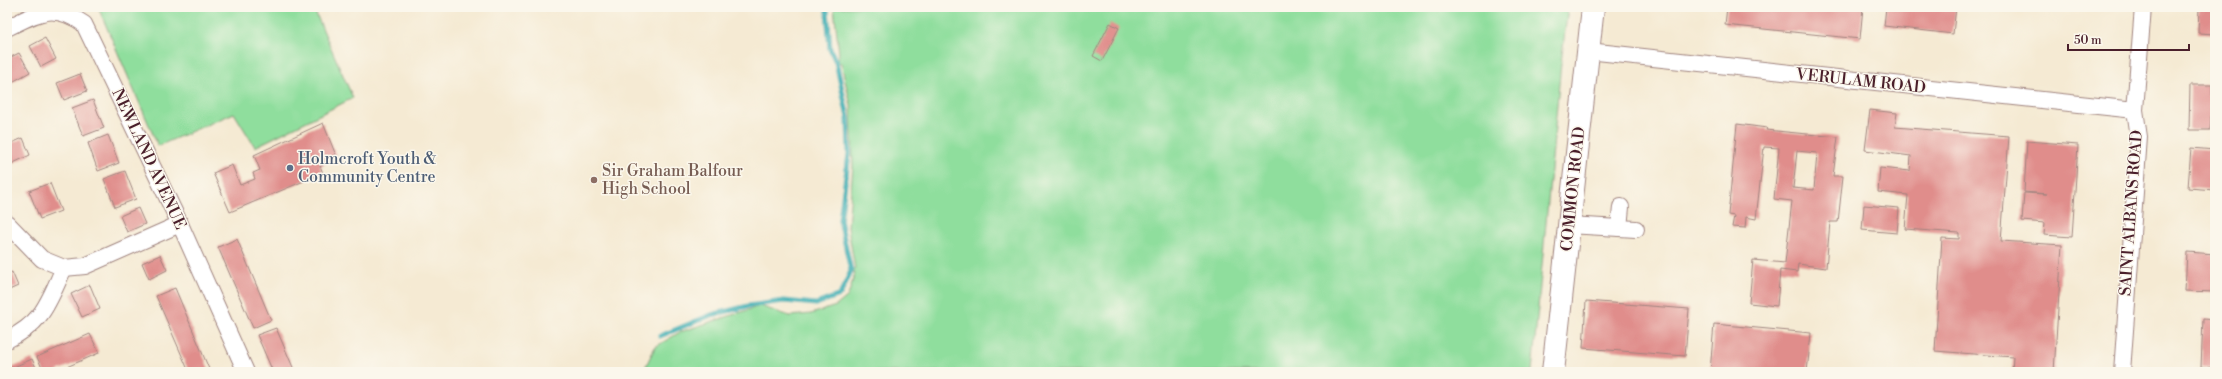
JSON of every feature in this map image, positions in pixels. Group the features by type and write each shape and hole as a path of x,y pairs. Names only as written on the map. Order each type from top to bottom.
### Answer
{"street":[{"name":"COMMON ROAD","path":"1553,372 1593,7"},
{"name":"SAINT ALBANS ROAD","path":"2122,372 2139,138 2135,110 2143,7"},
{"name":"NEWLAND AVENUE","path":"7,28 42,12 56,11 71,14 84,24 180,224 246,372"},
{"name":"VERULAM ROAD","path":"1588,51 2135,110"},
{"path":"1619,228 1621,207"},
{"path":"7,224 42,259 64,268 85,266 180,224"},
{"path":"1569,225 1636,229"},
{"path":"7,340 22,333 42,314 64,268"}],"green space":[{"path":"98,7 313,7 353,98 255,147 234,113 158,146"},
{"path":"834,7 1568,7 1561,63 1532,372 643,372 655,347 680,332 760,306 790,316 811,314 836,306 848,296 855,273 851,271 855,269 848,227 853,166 851,106 841,63 836,62 839,54"}],"building":[{"path":"1727,7 1863,7 1860,39 1725,25"},
{"path":"1886,7 1956,7 1953,34 1884,26"},
{"path":"2199,7 2215,7 2215,34 2198,33"},
{"path":"1110,23 1119,28 1102,61 1093,56"},
{"path":"45,38 56,59 41,67 30,46"},
{"path":"19,53 30,72 7,85 7,59"},
{"path":"80,74 87,91 64,100 57,83"},
{"path":"2190,85 2212,85 2212,96 2215,96 2215,116 2211,116 2210,130 2189,130"},
{"path":"93,100 104,128 83,136 72,108"},
{"path":"1870,110 1897,113 1895,127 2009,136 2001,241 2062,245 2054,372 2012,372 2013,357 1935,351 1942,238 1959,239 1959,233 1905,229 1908,195 1878,192 1880,168 1910,171 1911,156 1865,150"},
{"name":"Holmcroft Youth & Community Centre","path":"323,123 337,158 320,166 323,173 230,212 213,173 232,165 240,185 255,179 253,173 260,170 254,155"},
{"path":"1737,124 1767,128 1766,130 1838,137 1833,176 1843,176 1838,222 1830,222 1826,268 1798,264 1797,272 1780,270 1777,306 1749,303 1753,260 1785,263 1792,201 1774,199 1779,148 1764,147 1756,219 1746,217 1745,228 1732,227 1734,216 1728,215","holes":["1797,151 1817,153 1814,190 1793,188"]},
{"path":"108,135 119,163 98,171 88,143"},
{"path":"23,138 30,155 7,166 7,145"},
{"path":"2027,141 2078,145 2072,237 2044,235 2045,223 2022,221 2024,193 2047,194 2024,192"},
{"path":"2191,148 2215,150 2215,190 2188,188"},
{"path":"125,171 136,199 115,207 104,179"},
{"path":"50,183 61,211 40,219 29,191"},
{"path":"1864,205 1899,208 1897,233 1862,230"},
{"path":"138,208 145,224 127,232 120,216"},
{"path":"237,239 271,320 253,328 218,247"},
{"path":"2187,252 2215,254 2215,292 2185,291"},
{"path":"160,255 167,270 149,279 142,263"},
{"path":"12,272 18,286 7,291 7,274"},
{"path":"90,285 100,309 82,317 71,294"},
{"path":"175,288 209,369 202,372 189,372 156,296"},
{"path":"1586,301 1689,309 1685,356 1583,348"},
{"path":"2203,319 2215,320 2215,368 2201,367"},
{"path":"1714,324 1811,333 1807,372 1710,372"},
{"path":"276,328 295,372 273,372 257,335"},
{"path":"90,334 99,353 55,372 44,372 37,357"},
{"path":"32,359 38,372 7,372 7,370"}],"waterway":[{"path":"660,336 711,315 748,306 784,301 816,304 840,295 851,271 840,220 849,154 848,118 836,62 830,49 827,10"}],"place":[{"name":"Holmcroft Youth & Community Centre","path":"290,168"},
{"name":"Sir Graham Balfour High School","path":"594,180"}]}
